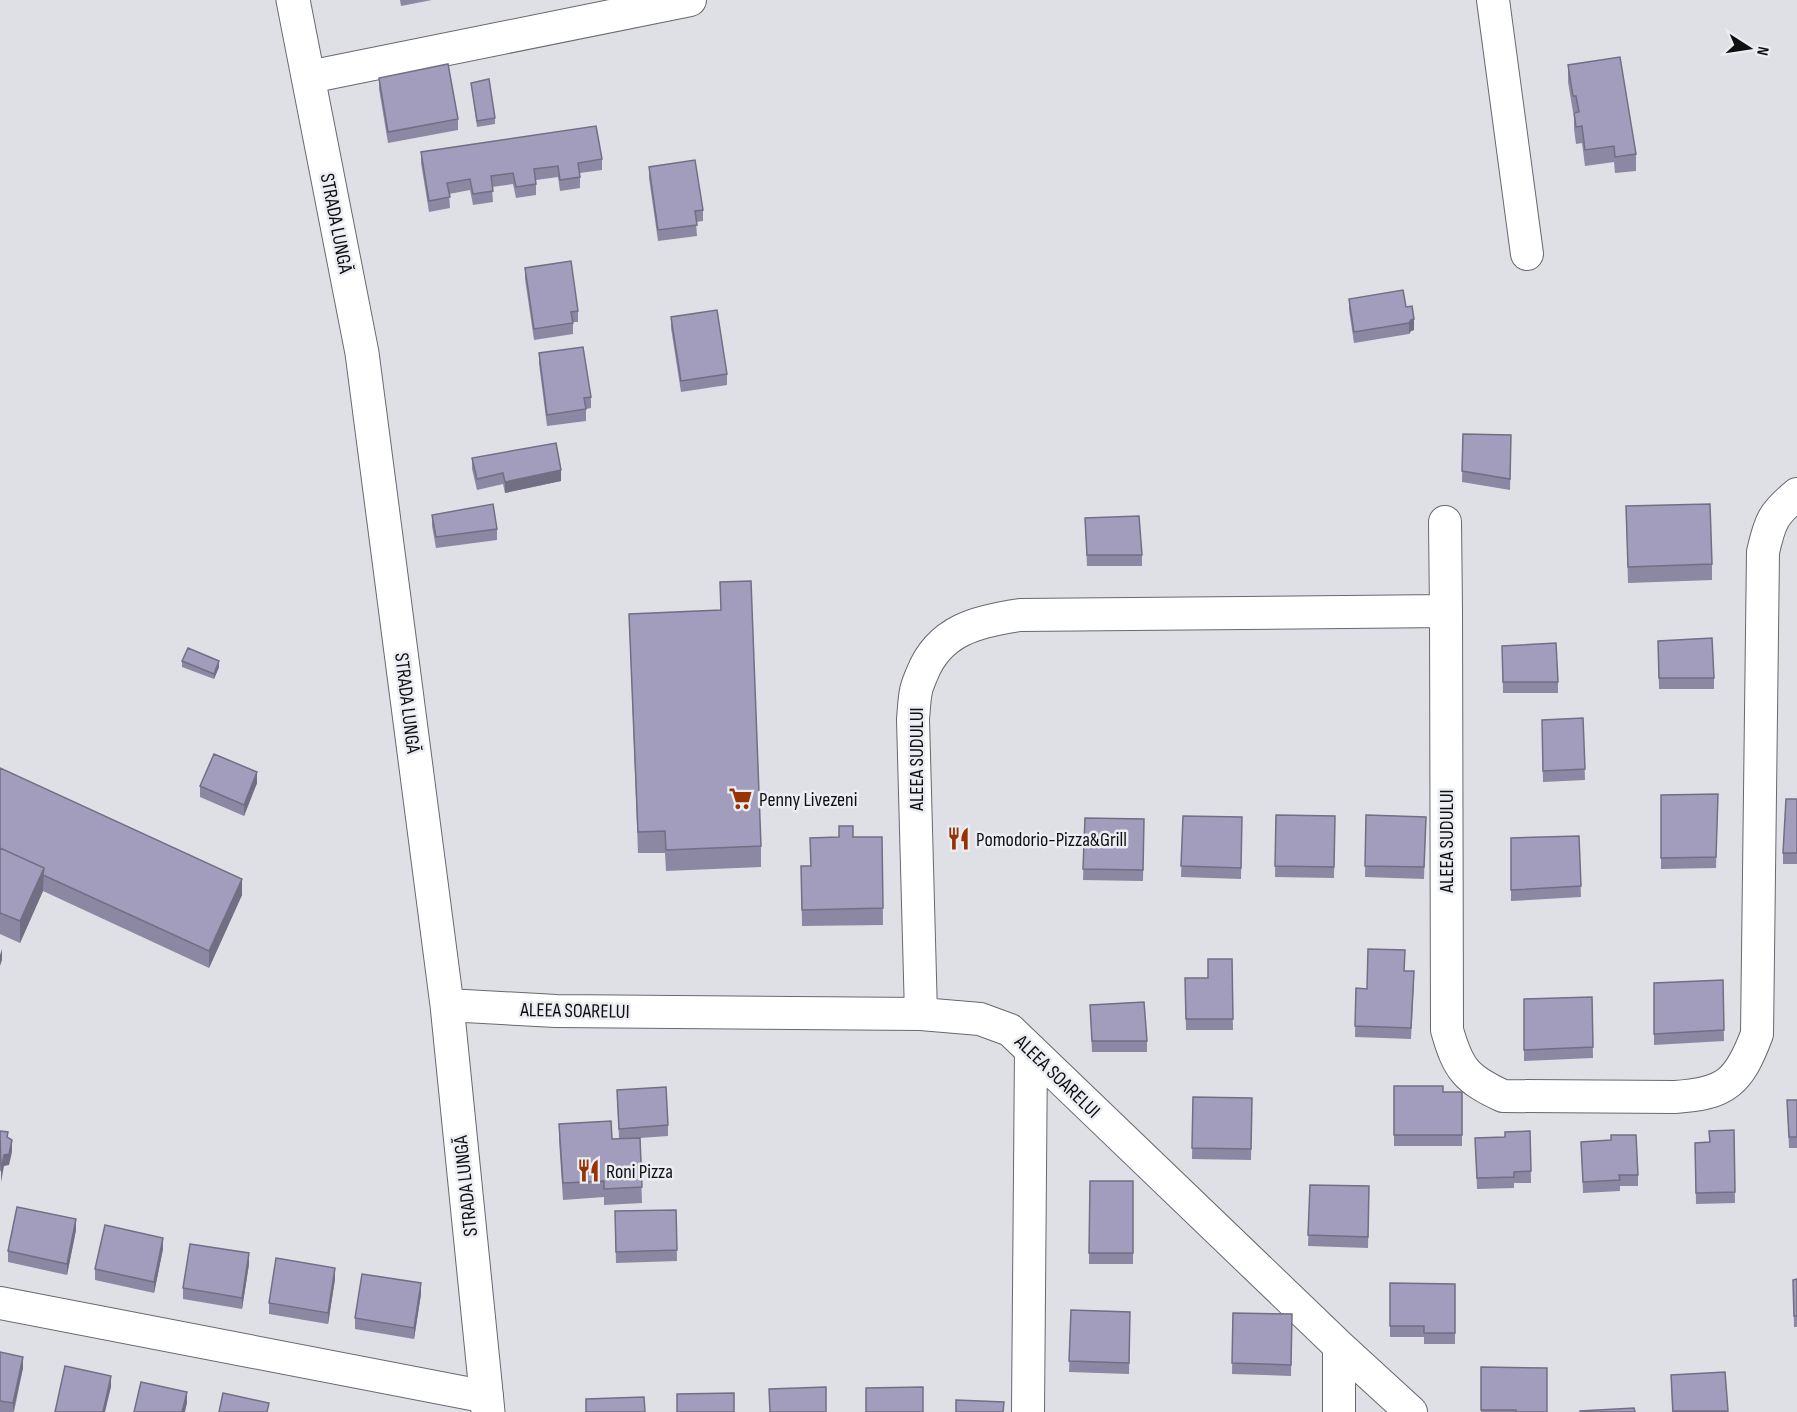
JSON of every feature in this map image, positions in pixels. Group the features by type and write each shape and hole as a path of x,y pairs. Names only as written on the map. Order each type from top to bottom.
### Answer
{"main road":[{"name":"STRADA LUNGĂ","path":"293,0 362,353 447,1005 488,1405"}],"street":[{"path":"309,78 690,0"},
{"path":"1493,0 1527,254"},
{"name":"ALEEA SUDULUI","path":"921,1014 913,719 916,689 927,663 941,643 965,628 991,619 1020,615 1446,610 1447,1030 1454,1054 1464,1071 1482,1086 1503,1096 1675,1097 1700,1095 1720,1088 1737,1076 1749,1056 1757,1034 1763,552 1769,525 1783,506 1797,494"},
{"path":"1445,522 1446,610"},
{"name":"ALEEA SOARELUI","path":"447,1005 556,1011 921,1014 981,1019 1010,1030 1339,1346 1412,1412"},
{"path":"1028,1412 1031,1050"},
{"path":"0,1303 488,1405"},
{"path":"1339,1346 1339,1412"}],"building":[{"path":"1620,57 1636,154 1615,157 1614,146 1585,150 1582,126 1576,127 1574,113 1579,112 1576,96 1573,96 1568,65"},
{"path":"448,64 458,119 388,132 379,78"},
{"path":"489,79 495,118 477,121 471,83"},
{"path":"596,126 602,159 578,163 580,177 560,180 558,166 534,169 536,184 516,187 513,173 491,176 493,191 473,194 470,179 447,183 450,197 429,201 421,152"},
{"path":"695,160 703,210 695,211 697,225 658,230 649,167"},
{"path":"571,261 578,311 571,312 573,323 534,329 525,268"},
{"path":"1403,290 1406,307 1412,306 1414,319 1409,323 1354,332 1349,299"},
{"path":"717,310 727,374 681,381 671,317"},
{"path":"583,347 591,397 584,398 586,409 547,415 539,353"},
{"path":"1463,434 1511,435 1510,479 1462,471"},
{"path":"556,443 561,470 505,482 503,473 477,479 472,458"},
{"path":"493,504 497,529 436,537 432,515"},
{"path":"1710,504 1712,564 1628,567 1626,506"},
{"path":"1139,516 1142,555 1087,555 1085,518"},
{"path":"751,581 761,846 666,850 665,831 638,832 629,614 721,610 720,582"},
{"path":"1712,638 1714,678 1659,678 1658,641"},
{"path":"1556,643 1558,682 1503,682 1502,646"},
{"path":"188,648 219,661 214,674 182,661"},
{"path":"1583,718 1585,769 1543,771 1542,720"},
{"path":"214,754 257,772 244,805 200,786"},
{"path":"0,768 242,879 209,951 43,875 44,868 0,848"},
{"path":"1718,794 1716,857 1661,858 1661,795"},
{"path":"1786,799 1797,799 1797,853 1783,853"},
{"path":"1276,815 1335,816 1334,867 1275,866"},
{"path":"1366,815 1426,817 1424,867 1365,866"},
{"path":"1183,816 1242,817 1241,868 1181,866"},
{"path":"1085,818 1144,819 1143,870 1083,869"},
{"path":"839,826 853,826 853,837 882,837 883,908 802,910 801,866 811,866 810,838 839,837"},
{"path":"1579,836 1581,886 1511,890 1511,838"},
{"path":"0,848 44,868 20,921 0,913"},
{"path":"1368,949 1405,950 1404,971 1414,971 1411,1028 1355,1026 1356,988 1367,989"},
{"path":"1208,959 1232,959 1233,1019 1186,1019 1185,978 1208,978"},
{"path":"1723,980 1724,1030 1654,1034 1654,983"},
{"path":"1592,997 1593,1047 1524,1050 1524,999"},
{"path":"1144,1002 1147,1041 1092,1041 1090,1005"},
{"path":"1394,1086 1443,1086 1443,1092 1462,1092 1462,1135 1394,1135"},
{"path":"666,1087 668,1125 619,1129 617,1090"},
{"path":"1193,1097 1252,1098 1251,1149 1192,1148"},
{"path":"1787,1100 1797,1100 1797,1137 1789,1137"},
{"path":"611,1121 612,1139 640,1138 642,1187 604,1189 604,1181 563,1183 559,1124"},
{"path":"1734,1130 1735,1192 1696,1193 1695,1143 1710,1142 1709,1131"},
{"path":"0,1131 8,1132 7,1137 12,1140 9,1154 4,1155 1,1171"},
{"path":"1530,1131 1531,1171 1514,1172 1514,1177 1477,1178 1475,1138 1505,1137 1505,1132"},
{"path":"1611,1135 1636,1135 1638,1175 1619,1175 1620,1180 1583,1182 1581,1142 1611,1140"},
{"path":"1090,1181 1133,1181 1133,1253 1089,1253"},
{"path":"1310,1185 1369,1186 1368,1237 1308,1235"},
{"path":"17,1207 76,1219 67,1264 8,1251"},
{"path":"676,1210 677,1250 616,1252 615,1211"},
{"path":"105,1225 163,1238 154,1282 95,1269"},
{"path":"190,1244 249,1253 242,1298 183,1288"},
{"path":"276,1258 335,1268 328,1313 269,1303"},
{"path":"362,1274 421,1283 414,1328 355,1318"},
{"path":"1797,1279 1797,1316 1794,1316 1793,1280"},
{"path":"1390,1283 1455,1284 1455,1333 1424,1333 1424,1326 1390,1326"},
{"path":"1071,1310 1130,1312 1129,1363 1069,1361"},
{"path":"1233,1313 1292,1314 1291,1365 1232,1363"},
{"path":"0,1352 23,1357 13,1403 0,1401"},
{"path":"65,1366 111,1376 103,1412 55,1412"},
{"path":"1481,1367 1547,1368 1547,1412 1481,1410"},
{"path":"1725,1372 1728,1411 1673,1411 1671,1375"},
{"path":"141,1382 187,1392 182,1412 134,1412"},
{"path":"826,1387 826,1412 770,1412 769,1389"},
{"path":"923,1387 923,1412 866,1412 866,1388"},
{"path":"223,1393 269,1403 267,1412 219,1412"},
{"path":"734,1393 734,1412 677,1412 677,1394"},
{"path":"644,1397 645,1412 586,1412 586,1399"},
{"path":"956,1400 1004,1402 1003,1412 956,1412"},
{"path":"1634,1408 1635,1412 1580,1412 1580,1411"}],"place":[{"name":"Penny Livezeni","path":"741,799"},
{"name":"Pomodorio-Pizza&Grill","path":"958,839"},
{"name":"Roni Pizza","path":"588,1171"}]}
